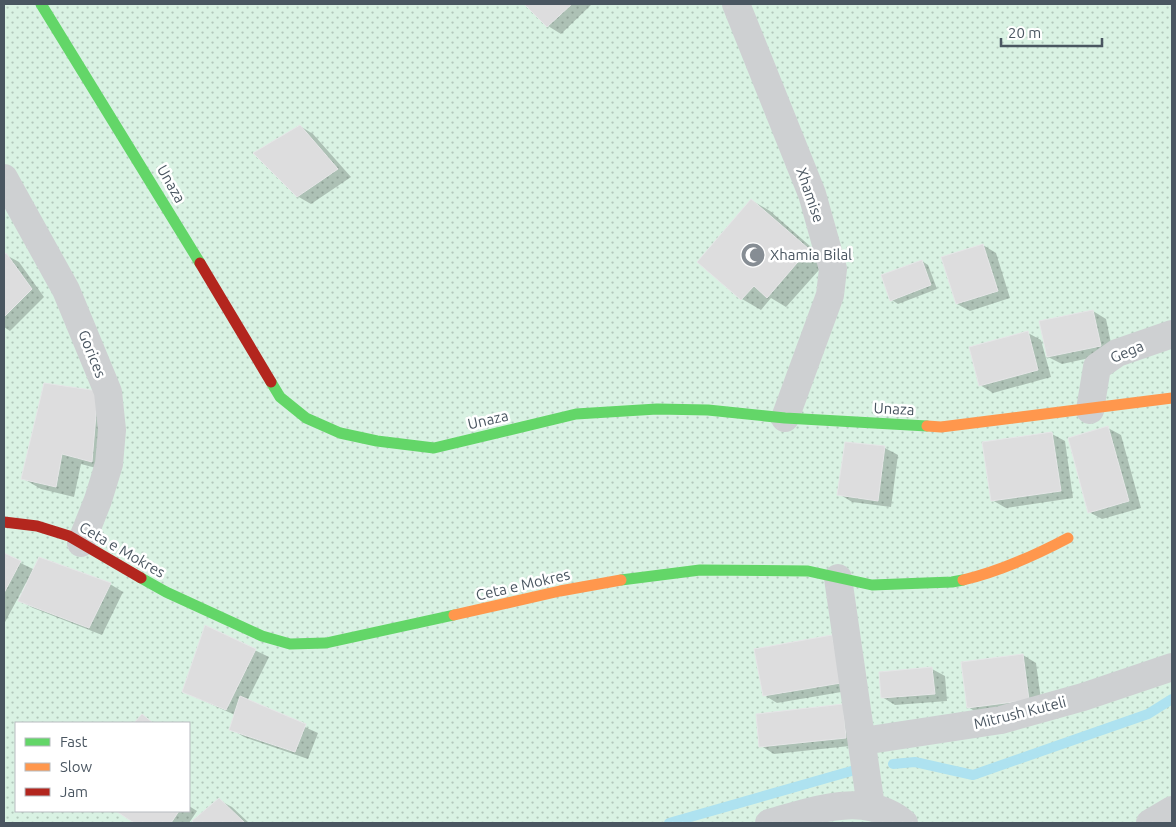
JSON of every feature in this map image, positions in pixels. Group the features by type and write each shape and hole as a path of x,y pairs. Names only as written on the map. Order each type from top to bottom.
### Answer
{"main road":[{"name":"Unaza","path":"42,4 135,153 280,397 306,418 340,433 376,441 434,448 576,414 657,409 708,410 785,418 941,427 1090,410 1172,398"},
{"name":"Ceta e Mokres","path":"4,522 37,526 69,536 166,592 262,636 290,644 326,643 374,634 560,591 642,576 700,570 779,569 808,571 872,585 952,582 987,574 1023,561 1068,538"}],"street":[{"name":"Xhamise","path":"736,4 812,194 833,270 830,295 785,418"},
{"name":"Gorices","path":"4,178 66,290 108,392 112,430 109,464 98,500 81,543"},
{"name":"Gega","path":"1090,410 1097,367 1117,353 1172,334"},
{"path":"838,578 871,807"},
{"name":"Mitrush Kuteli","path":"863,741 1001,720 1083,697 1172,668"},
{"path":"769,823 832,806 858,805 884,809 904,823"},
{"path":"1150,823 1172,810"}],"green space":[{"path":"4,4 1172,4 1172,823 4,823"}],"building":[{"path":"524,4 572,4 547,27"},
{"path":"300,125 338,169 297,197 253,153"},
{"name":"Xhamia Bilal","path":"751,199 809,249 767,298 754,286 741,300 697,262"},
{"path":"983,244 998,291 956,304 941,257"},
{"path":"6,253 32,289 4,317 4,255"},
{"path":"922,260 931,285 890,301 881,275"},
{"path":"1093,310 1101,346 1047,357 1039,321"},
{"path":"1028,331 1038,370 979,386 969,347"},
{"path":"44,383 98,391 92,462 62,454 56,487 21,479"},
{"path":"1108,426 1129,501 1088,513 1068,438"},
{"path":"1052,432 1061,491 991,501 982,442"},
{"path":"845,442 885,446 878,501 837,495"},
{"path":"4,553 21,561 4,593"},
{"path":"39,557 111,583 89,628 18,601"},
{"path":"205,625 256,649 226,710 182,692"},
{"path":"832,635 841,683 763,696 754,649"},
{"path":"1023,654 1029,700 967,708 961,662"},
{"path":"932,667 935,694 881,698 879,672"},
{"path":"240,696 306,724 295,752 229,730"},
{"path":"843,704 846,738 759,747 756,714"},
{"path":"142,714 152,722 135,722"},
{"path":"219,798 245,823 194,823 192,821"},
{"path":"118,812 178,812 171,823 134,823"}],"waterway":[{"path":"893,764 915,762 973,775 1148,714 1172,699"},
{"path":"669,823 855,770"}],"traffic: fast":[{"path":"41,4 200,263"},
{"path":"271,382 280,397 306,418 340,433 377,441 434,448 576,414 657,409 708,410 785,418 927,426"},
{"path":"621,580 700,570 808,571 872,585 963,580"},
{"path":"141,578 166,592 262,636 290,644 326,643 454,615"}],"traffic: slow":[{"path":"927,426 941,427 1172,398"},
{"path":"963,580 1017,562 1068,538"},
{"path":"454,615 560,591 621,580"}],"traffic: jam":[{"path":"200,263 271,382"},
{"path":"4,522 37,526 69,536 141,578"}],"place":[{"name":"Xhamia Bilal","path":"753,255"}]}
